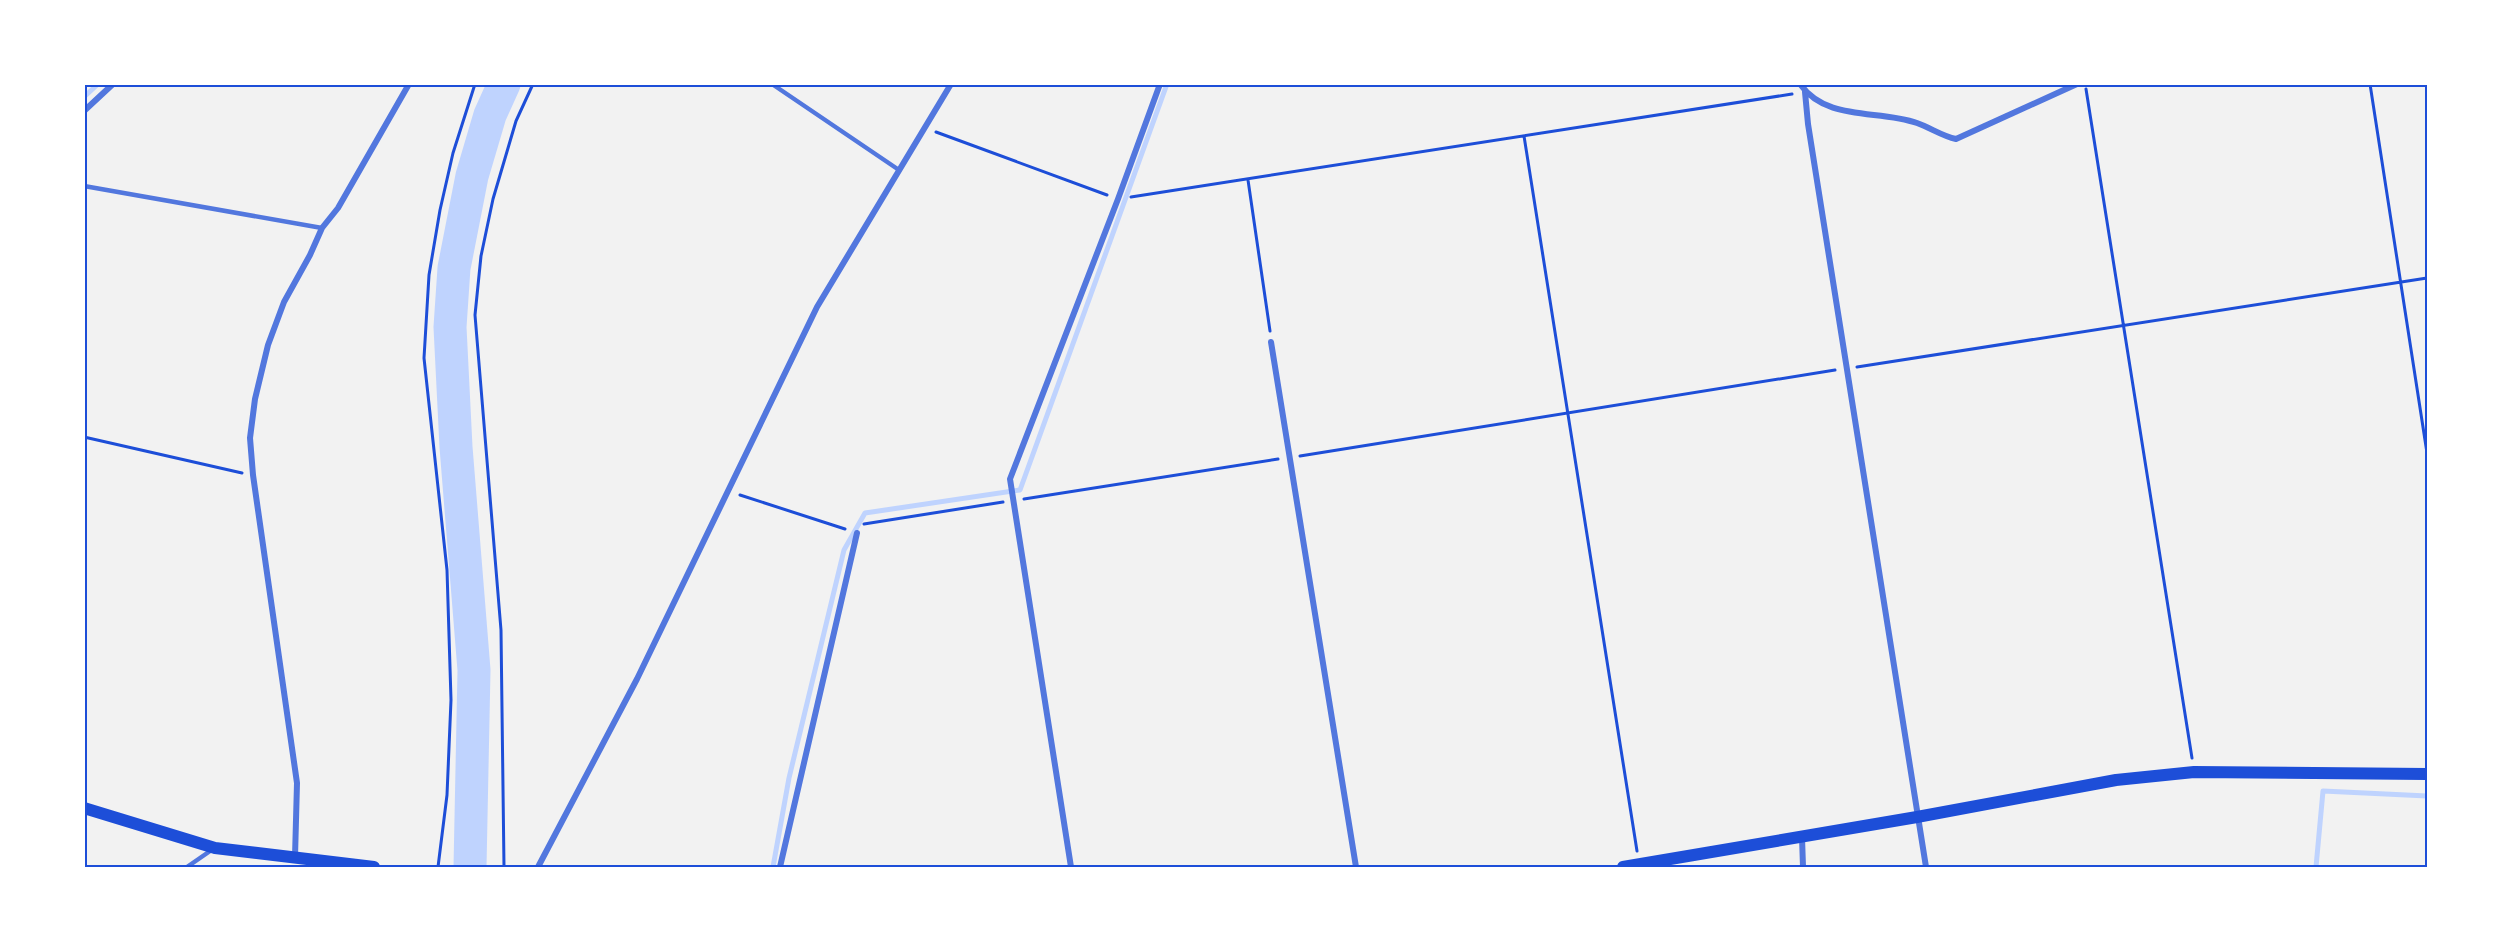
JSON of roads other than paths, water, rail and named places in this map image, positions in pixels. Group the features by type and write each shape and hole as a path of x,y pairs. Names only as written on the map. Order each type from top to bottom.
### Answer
{"main road":[{"path":"1623,867 1917,817 2116,780 2194,772 2337,771 2427,774"},
{"path":"84,808 215,848 374,867"}],"street":[{"path":"84,111 113,84"},
{"path":"295,857 297,783 253,475 250,438 255,399 268,345 284,302 322,228 338,208 409,84"},
{"path":"538,867 637,679 817,307 951,84"},
{"path":"1071,867 1011,479 1160,84"},
{"path":"1800,84 1805,92 1828,108 1916,122 1956,140 2077,84"},
{"path":"1805,92 1846,368 1926,867"},
{"path":"1271,342 1356,867"},
{"path":"780,867 857,532"},
{"path":"1802,837 1803,867"}],"lane":[{"path":"772,84 899,170"},
{"path":"84,186 322,228"},
{"path":"187,867 215,848"}],"waterway":[{"path":"84,97 98,84"},
{"path":"470,867 474,670 456,447 450,327 454,268 472,176 490,115 504,84"},
{"path":"773,867 789,778 844,550 865,513 1020,490 1167,84"},
{"path":"2316,867 2323,791 2427,796"}]}
